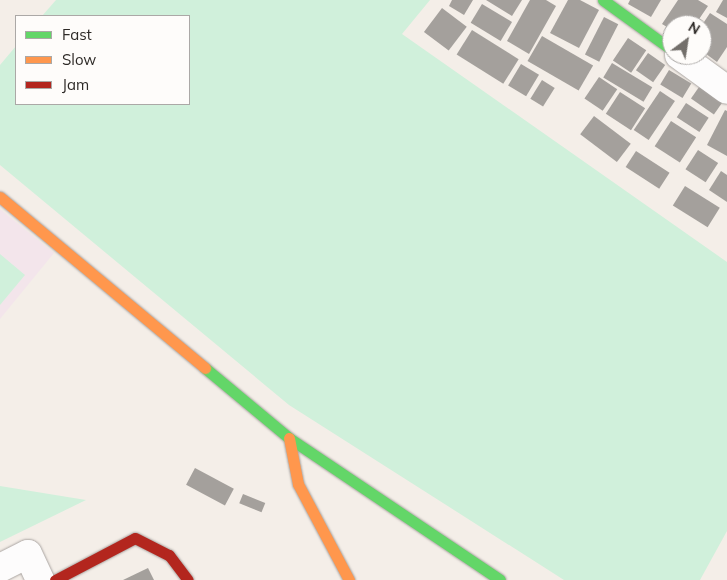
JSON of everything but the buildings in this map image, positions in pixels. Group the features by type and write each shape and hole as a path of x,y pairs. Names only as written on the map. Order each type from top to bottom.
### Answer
{"street":[{"path":"603,0 662,43"},
{"path":"693,65 727,90"},
{"path":"0,197 289,438 500,580"},
{"path":"289,438 298,484 349,580"},
{"path":"55,580 135,538 169,555 188,580"},
{"path":"0,568 28,554 40,580"}],"shaded area":[{"path":"0,209 54,253 0,319"}],"green space":[{"path":"56,0 430,0 402,34 727,262 727,531 700,580 564,580 289,405 0,165 0,65 15,47 15,105 190,105 190,15 43,15"},
{"path":"0,254 25,275 0,305"},
{"path":"0,486 86,500 0,542"}],"traffic: fast":[{"path":"603,0 662,43"},
{"path":"205,368 289,438 500,580"}],"traffic: slow":[{"path":"0,197 205,368"},
{"path":"289,438 298,484 349,580"}],"traffic: jam":[{"path":"55,580 135,538 169,555 188,580"}]}
